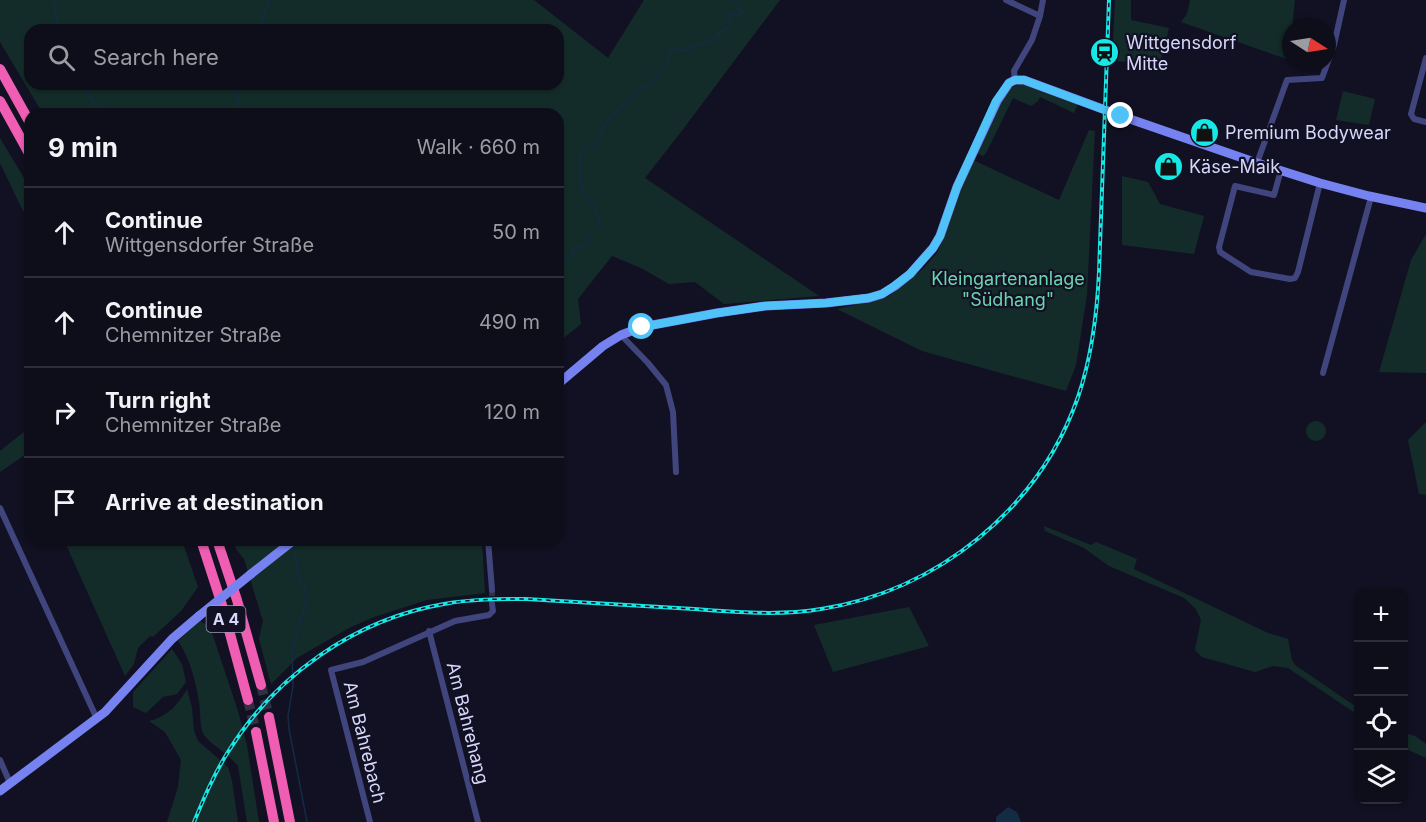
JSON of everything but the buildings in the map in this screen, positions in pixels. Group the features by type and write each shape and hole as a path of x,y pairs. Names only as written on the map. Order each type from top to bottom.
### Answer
{"highway":[{"path":"0,69 24,112"},
{"path":"0,101 24,144"},
{"path":"0,113 14,125"},
{"name":"A 4","path":"203,546 223,608 248,700"},
{"name":"A 4","path":"219,546 261,685"},
{"path":"269,717 290,822"},
{"path":"256,732 274,822"}],"street":[{"path":"1006,0 1040,16"},
{"path":"1015,80 1014,71 1032,40 1043,0"},
{"path":"1257,163 1287,80 1322,78 1334,45 1344,0"},
{"path":"1426,58 1411,114 1414,118 1426,122"},
{"path":"564,379 603,346 621,335 642,327 765,306 826,303 882,294 910,274 937,242 957,187 984,125 1004,89 1015,80 1024,80 1136,122 1320,183 1371,197 1426,208"},
{"path":"1281,170 1274,195 1235,186 1219,247 1220,252 1251,272 1295,278 1320,183"},
{"path":"1323,374 1371,197"},
{"path":"621,335 666,385 673,412 676,472"},
{"path":"0,508 97,719"},
{"path":"0,791 97,719 172,639 286,546"},
{"path":"488,546 492,590"},
{"path":"429,631 455,621 489,615 493,611 492,604"},
{"name":"Am Bahrebach","path":"370,822 331,669 363,662 429,631"},
{"name":"Am Bahrehang","path":"429,631 477,822"},
{"path":"0,760 10,783"}],"green space":[{"path":"0,0 534,0 608,58 644,0 780,0 645,178 819,296 724,304 695,282 669,284 641,268 612,256 578,299 581,324 564,338 564,108 39,108 29,90 564,90 564,24 24,24 24,82 0,42"},
{"path":"1115,0 1131,0 1131,20 1169,28 1159,67 1112,61"},
{"path":"1190,0 1295,0 1293,18 1282,18 1282,58 1181,22 1187,14"},
{"path":"1022,84 1078,104 1074,113 1040,97 1031,106 1013,98 986,153 983,156 977,153 991,120 1008,90"},
{"path":"1343,91 1375,99 1369,125 1336,120"},
{"name":"Kleingartenanlage \"Südhang\"","path":"1089,130 1095,131 1087,295 1076,365 1066,391 922,351 837,309 888,297 923,269 937,253 947,230 958,192 973,160 1059,200"},
{"path":"0,138 24,178 24,212 22,209 0,163"},
{"path":"1122,176 1148,182 1160,204 1204,216 1194,254 1122,245"},
{"path":"1426,234 1426,373 1379,372 1411,260"},
{"path":"1316,421 1323,424 1326,431 1323,438 1316,441 1309,438 1306,431 1309,424"},
{"path":"1426,422 1426,495 1419,494 1408,440"},
{"path":"24,432 24,457 0,472 0,451"},
{"path":"1044,526 1091,545 1096,542 1137,559 1134,569 1268,633 1288,639 1295,665 1354,705 1354,712 1288,668 1273,666 1255,672 1202,657 1195,650 1201,620 1196,609 1184,598 1109,566 1084,548 1045,531"},
{"path":"67,546 184,546 198,587 181,611 138,648 134,664 125,676"},
{"path":"235,546 482,546 485,593 427,600 374,617 349,628 297,658 271,684 259,639 263,621 244,559"},
{"path":"909,607 929,646 833,672 814,625"},
{"path":"200,621 210,627 238,711 247,745 259,822 247,822 238,766 202,731 194,678 178,641"},
{"path":"172,649 182,664 186,682 177,694 163,697 146,713 133,707 133,692"},
{"path":"187,689 192,708 194,731 198,741 228,767 238,822 167,822 178,787 181,760 165,732 149,721 171,710"},
{"path":"1408,734 1426,744 1426,758 1408,750"}],"water":[{"path":"1008,807 1017,812 1021,822 996,822 996,817"}],"waterway":[{"path":"54,0 57,24"},
{"path":"260,24 269,0"},
{"path":"597,229 599,218 581,186 580,150 595,144 607,121 639,91 652,83 664,68 673,48 682,51 718,38 718,34 728,28 731,18 729,15 731,13 737,16 742,13 734,0"},
{"path":"87,90 97,108"},
{"path":"236,90 240,108"},
{"path":"564,263 569,262 575,249 582,247 591,236"},
{"path":"295,551 299,581 305,588 307,600 292,650 293,686 288,716 307,822"}],"tunnel":[{"path":"492,590 492,604"},
{"path":"261,685 269,717"},
{"path":"248,700 256,732"}],"railway":[{"path":"194,822 228,752 247,724 269,699 320,655 349,637 379,623 444,604 495,599 758,613 821,609 864,599 905,584 943,564 978,538 1010,509 1038,475 1061,438 1078,397 1087,366 1098,288 1109,0"}],"place":[{"name":"Wittgensdorf Mitte","path":"1105,52"},
{"name":"Premium Bodywear","path":"1204,132"},
{"name":"Käse-Maik","path":"1168,166"}],"route":[{"path":"642,327 765,306 826,303 882,294 910,274 933,248 940,236 957,187 984,125 1004,89 1015,80 1024,80 1121,116"}]}
